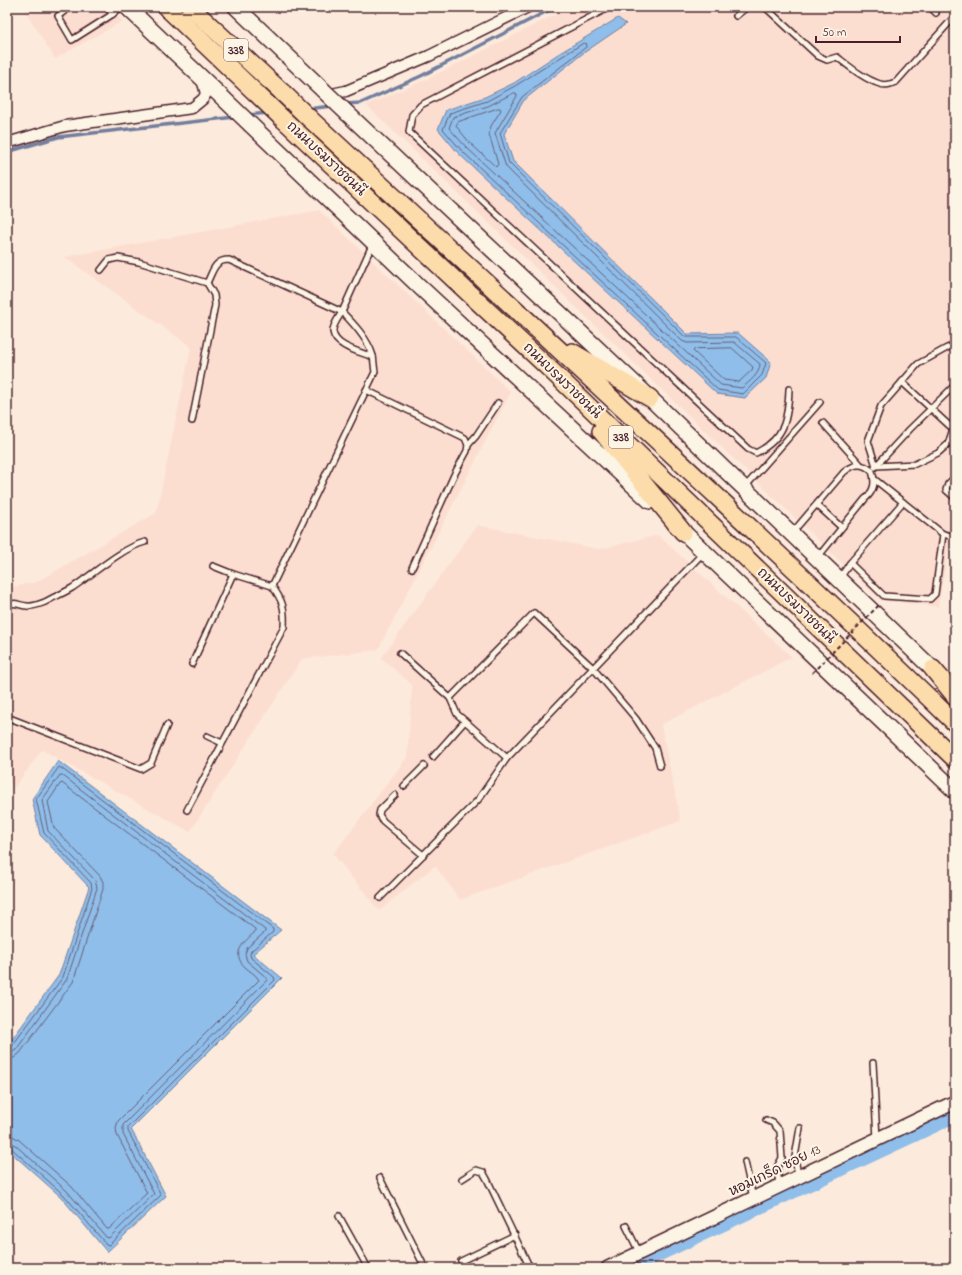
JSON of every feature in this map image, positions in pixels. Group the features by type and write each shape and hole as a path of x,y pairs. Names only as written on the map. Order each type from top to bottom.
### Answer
{"highway":[{"name":"ถนนบรมราชชนนี","path":"166,7 284,120 554,373 955,759"},
{"name":"ถนนบรมราชชนนี","path":"190,7 308,118 676,457 847,618 955,723"},
{"path":"541,333 650,398"},
{"path":"554,373 683,532"},
{"path":"933,669 955,696"}],"main road":[{"path":"236,7 329,92 348,114 744,487 955,690"},
{"path":"120,10 201,77 955,791"}],"street":[{"path":"329,92 346,91 429,56 528,7"},
{"path":"7,143 65,126 192,108 203,99 206,94 201,77"},
{"name":"หอมเกร็ด ซอย 13","path":"608,1268 955,1102"}],"lane":[{"path":"70,7 58,16 72,40 120,10"},
{"path":"106,7 120,10"},
{"path":"610,7 421,105 412,115 410,132 748,449 756,453 767,447 783,429 789,407 789,389"},
{"path":"736,16 747,7"},
{"path":"765,7 818,56 827,60 837,57 864,76 881,85 889,85 896,82 955,16"},
{"path":"930,7 936,13"},
{"path":"373,356 343,346 333,332 334,326 342,312 374,242"},
{"path":"101,270 109,260 118,258 139,262 207,283 214,295 215,305 192,421"},
{"path":"207,283 217,263 222,260 229,260 342,312 353,322 368,344 373,356 375,372 272,586"},
{"path":"876,466 868,441 881,406 918,364 955,345"},
{"path":"876,466 915,464 938,453 948,444 954,428 902,382"},
{"path":"872,471 910,429 955,385"},
{"path":"366,390 465,438 468,445 467,452 454,475 412,568"},
{"path":"744,487 820,402"},
{"path":"468,445 476,436 498,403"},
{"path":"818,558 870,494 873,489 874,479 872,471 860,464 823,423"},
{"path":"792,533 844,472 852,466 860,464"},
{"path":"955,477 948,484 946,490 955,498"},
{"path":"874,479 943,534 955,538"},
{"path":"839,579 850,563 903,502"},
{"path":"817,504 841,528"},
{"path":"850,563 884,596 930,599 935,594 943,534"},
{"path":"7,607 9,604 15,603 27,606 43,603 71,589 136,544 145,542"},
{"path":"380,898 478,800 507,758 704,552"},
{"path":"187,810 284,627 285,611 280,597 272,586 232,574 213,566"},
{"path":"192,664 232,574"},
{"path":"450,698 534,613 593,668 636,719 656,748 660,766"},
{"path":"400,653 450,698 457,714 465,722 507,758"},
{"path":"7,716 141,769 151,763 167,725"},
{"path":"433,756 465,722"},
{"path":"207,736 222,743"},
{"path":"404,786 424,766"},
{"path":"395,795 380,810 379,815 383,821 423,855"},
{"path":"873,1063 877,1140"},
{"path":"766,1120 773,1122 780,1131 782,1158 777,1167 779,1187"},
{"path":"798,1178 795,1157 800,1128"},
{"path":"745,1162 753,1199"},
{"path":"462,1179 476,1170 483,1172 530,1266 522,1268"},
{"path":"380,1178 425,1268"},
{"path":"339,1216 368,1268"},
{"path":"626,1226 640,1253"},
{"path":"461,1261 515,1235"}],"path":[{"path":"812,673 879,605"}],"shaded area":[{"path":"108,7 123,21 55,59 23,8"},
{"path":"570,7 955,7 955,548 949,547 938,607 880,600 366,105 429,78"},
{"path":"319,210 511,392 378,650 302,659 190,832 42,750 14,788 7,780 7,588 36,582 156,513 191,347 64,257"},
{"path":"477,525 599,549 658,535 792,657 661,725 681,821 460,900 435,866 379,911 333,854 407,757 412,685 381,658"}],"water":[{"path":"618,18 626,24 582,54 524,100 504,134 513,161 687,334 738,333 771,362 766,378 745,398 717,394 459,154 438,129 446,110 485,97 514,83 558,54"},
{"path":"58,761 281,930 253,954 282,978 131,1129 166,1196 107,1252 61,1197 7,1149 7,1046 59,975 89,887 40,835 32,799"}],"waterway":[{"path":"344,104 361,103 421,76 555,7"},
{"path":"307,109 332,106"},
{"path":"247,115 269,113"},
{"path":"7,152 58,137 235,117"},
{"path":"632,1268 955,1117"}]}
